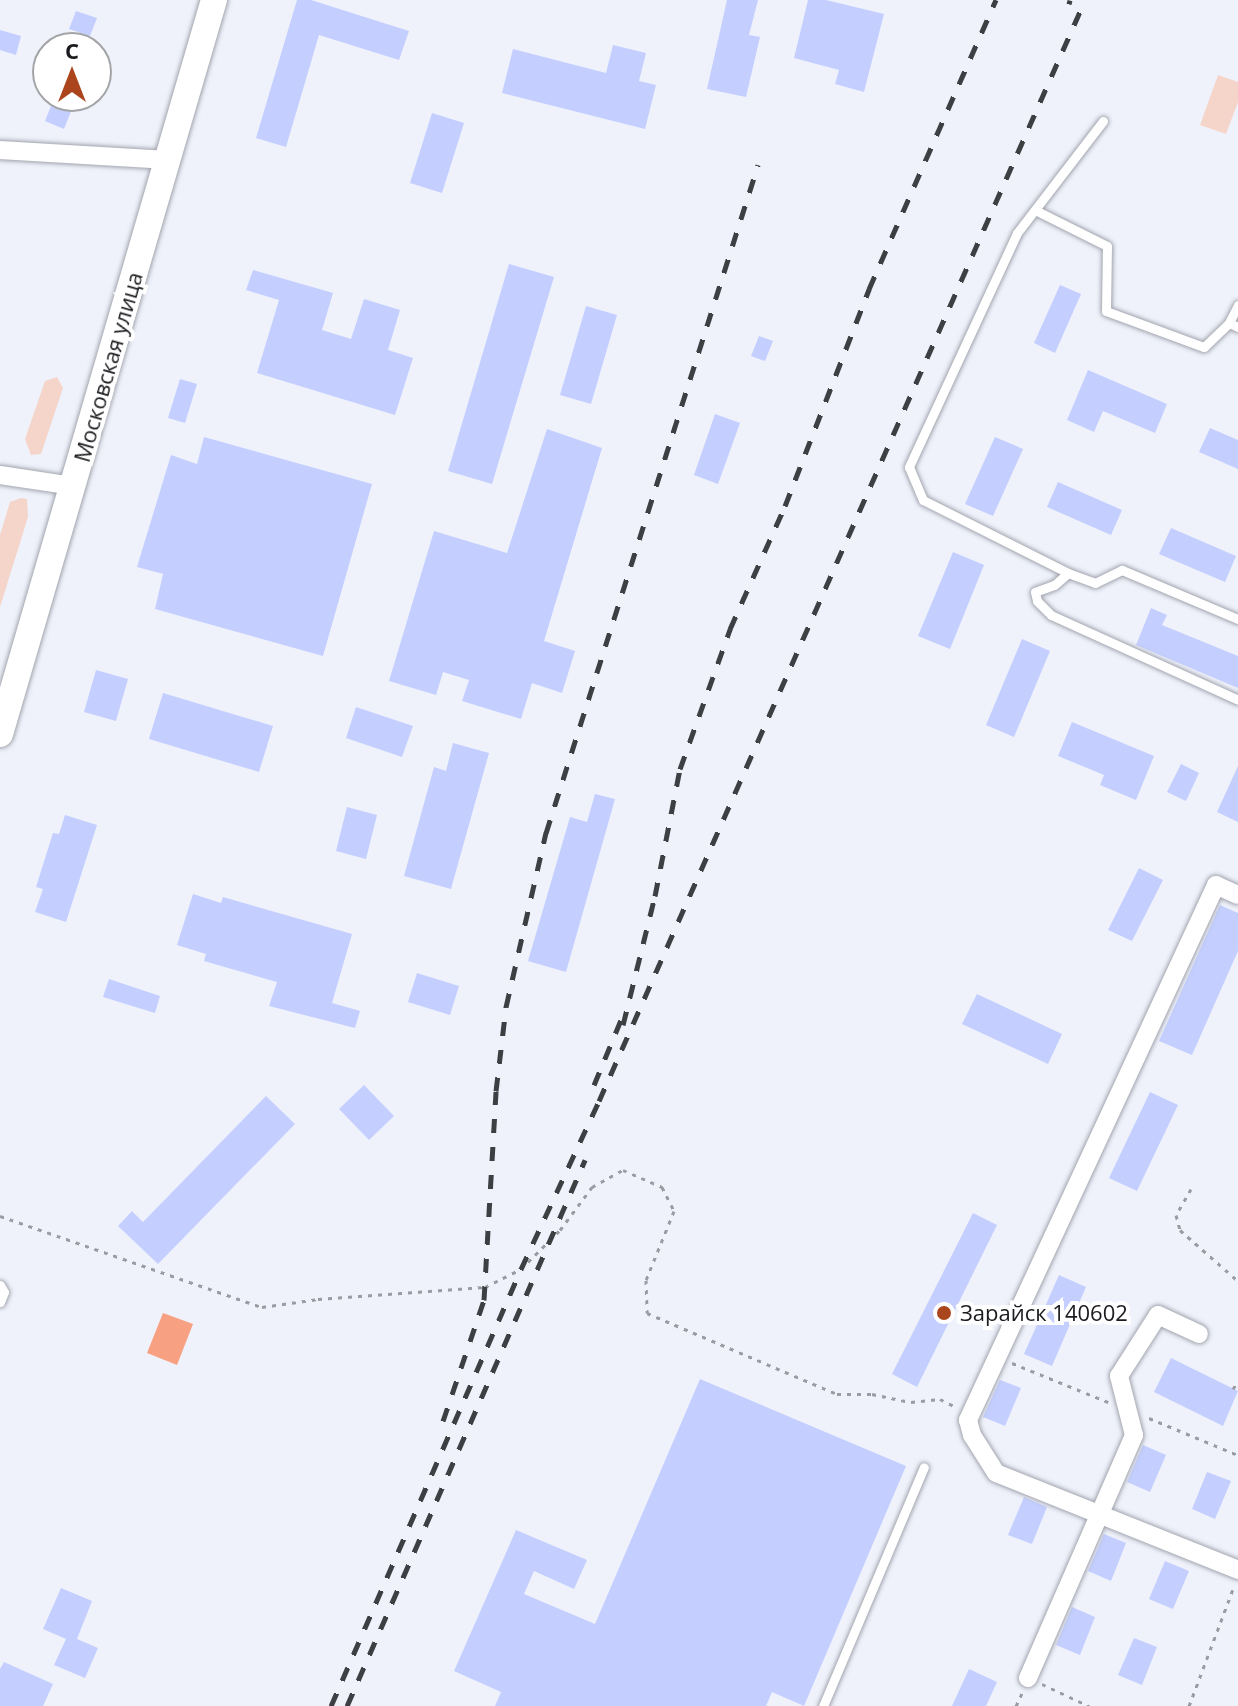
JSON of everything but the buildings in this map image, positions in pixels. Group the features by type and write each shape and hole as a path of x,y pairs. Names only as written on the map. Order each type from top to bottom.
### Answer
{"main road":[{"name":"Московская улица","path":"0,734 214,0"}],"street":[{"path":"0,150 168,160"},
{"path":"0,475 74,486"},
{"path":"1238,895 1216,885 970,1414 968,1427 996,1473 1238,1572"},
{"path":"1028,1678 1134,1435 1119,1376 1158,1315 1199,1334"}],"lane":[{"path":"1103,121 1017,233 909,467 923,500 1068,573 1095,583 1122,570 1238,619"},
{"path":"1035,210 1107,246 1106,311 1204,347 1234,325 1238,305"},
{"path":"1068,573 1054,585 1035,592 1037,601 1051,615 1238,700"},
{"path":"0,1285 4,1292 0,1302"},
{"path":"823,1706 924,1467"}],"path":[{"path":"0,1216 262,1307 318,1299 485,1287 521,1269 560,1230 592,1187 623,1170 662,1187 674,1211 646,1280 647,1313 837,1394 872,1394 911,1402 940,1399 970,1414"},
{"path":"1191,1189 1176,1215 1180,1230 1238,1281"},
{"path":"1233,1389 1238,1381"},
{"path":"1189,1706 1238,1572"},
{"path":"1016,1706 1028,1678 1089,1706"}],"shaded area":[{"path":"1218,75 1238,82 1238,102 1226,134 1200,125"},
{"path":"57,377 63,388 41,454 31,455 25,439 45,381"},
{"path":"27,499 28,517 0,607 0,535 10,502"},
{"path":"163,1313 193,1324 177,1365 147,1353"}],"railway":[{"path":"623,1025 655,896 680,769 730,629 785,506 869,289 996,0"},
{"path":"1069,4 1070,0"},
{"path":"331,1706 521,1269 599,1101 1085,0"},
{"path":"443,1421 484,1300 496,1091 506,1007 546,833 758,165"},
{"path":"594,1085 623,1015"},
{"path":"347,1706 585,1160"}],"place":[{"name":"Зарайск 140602","path":"944,1313"}]}
